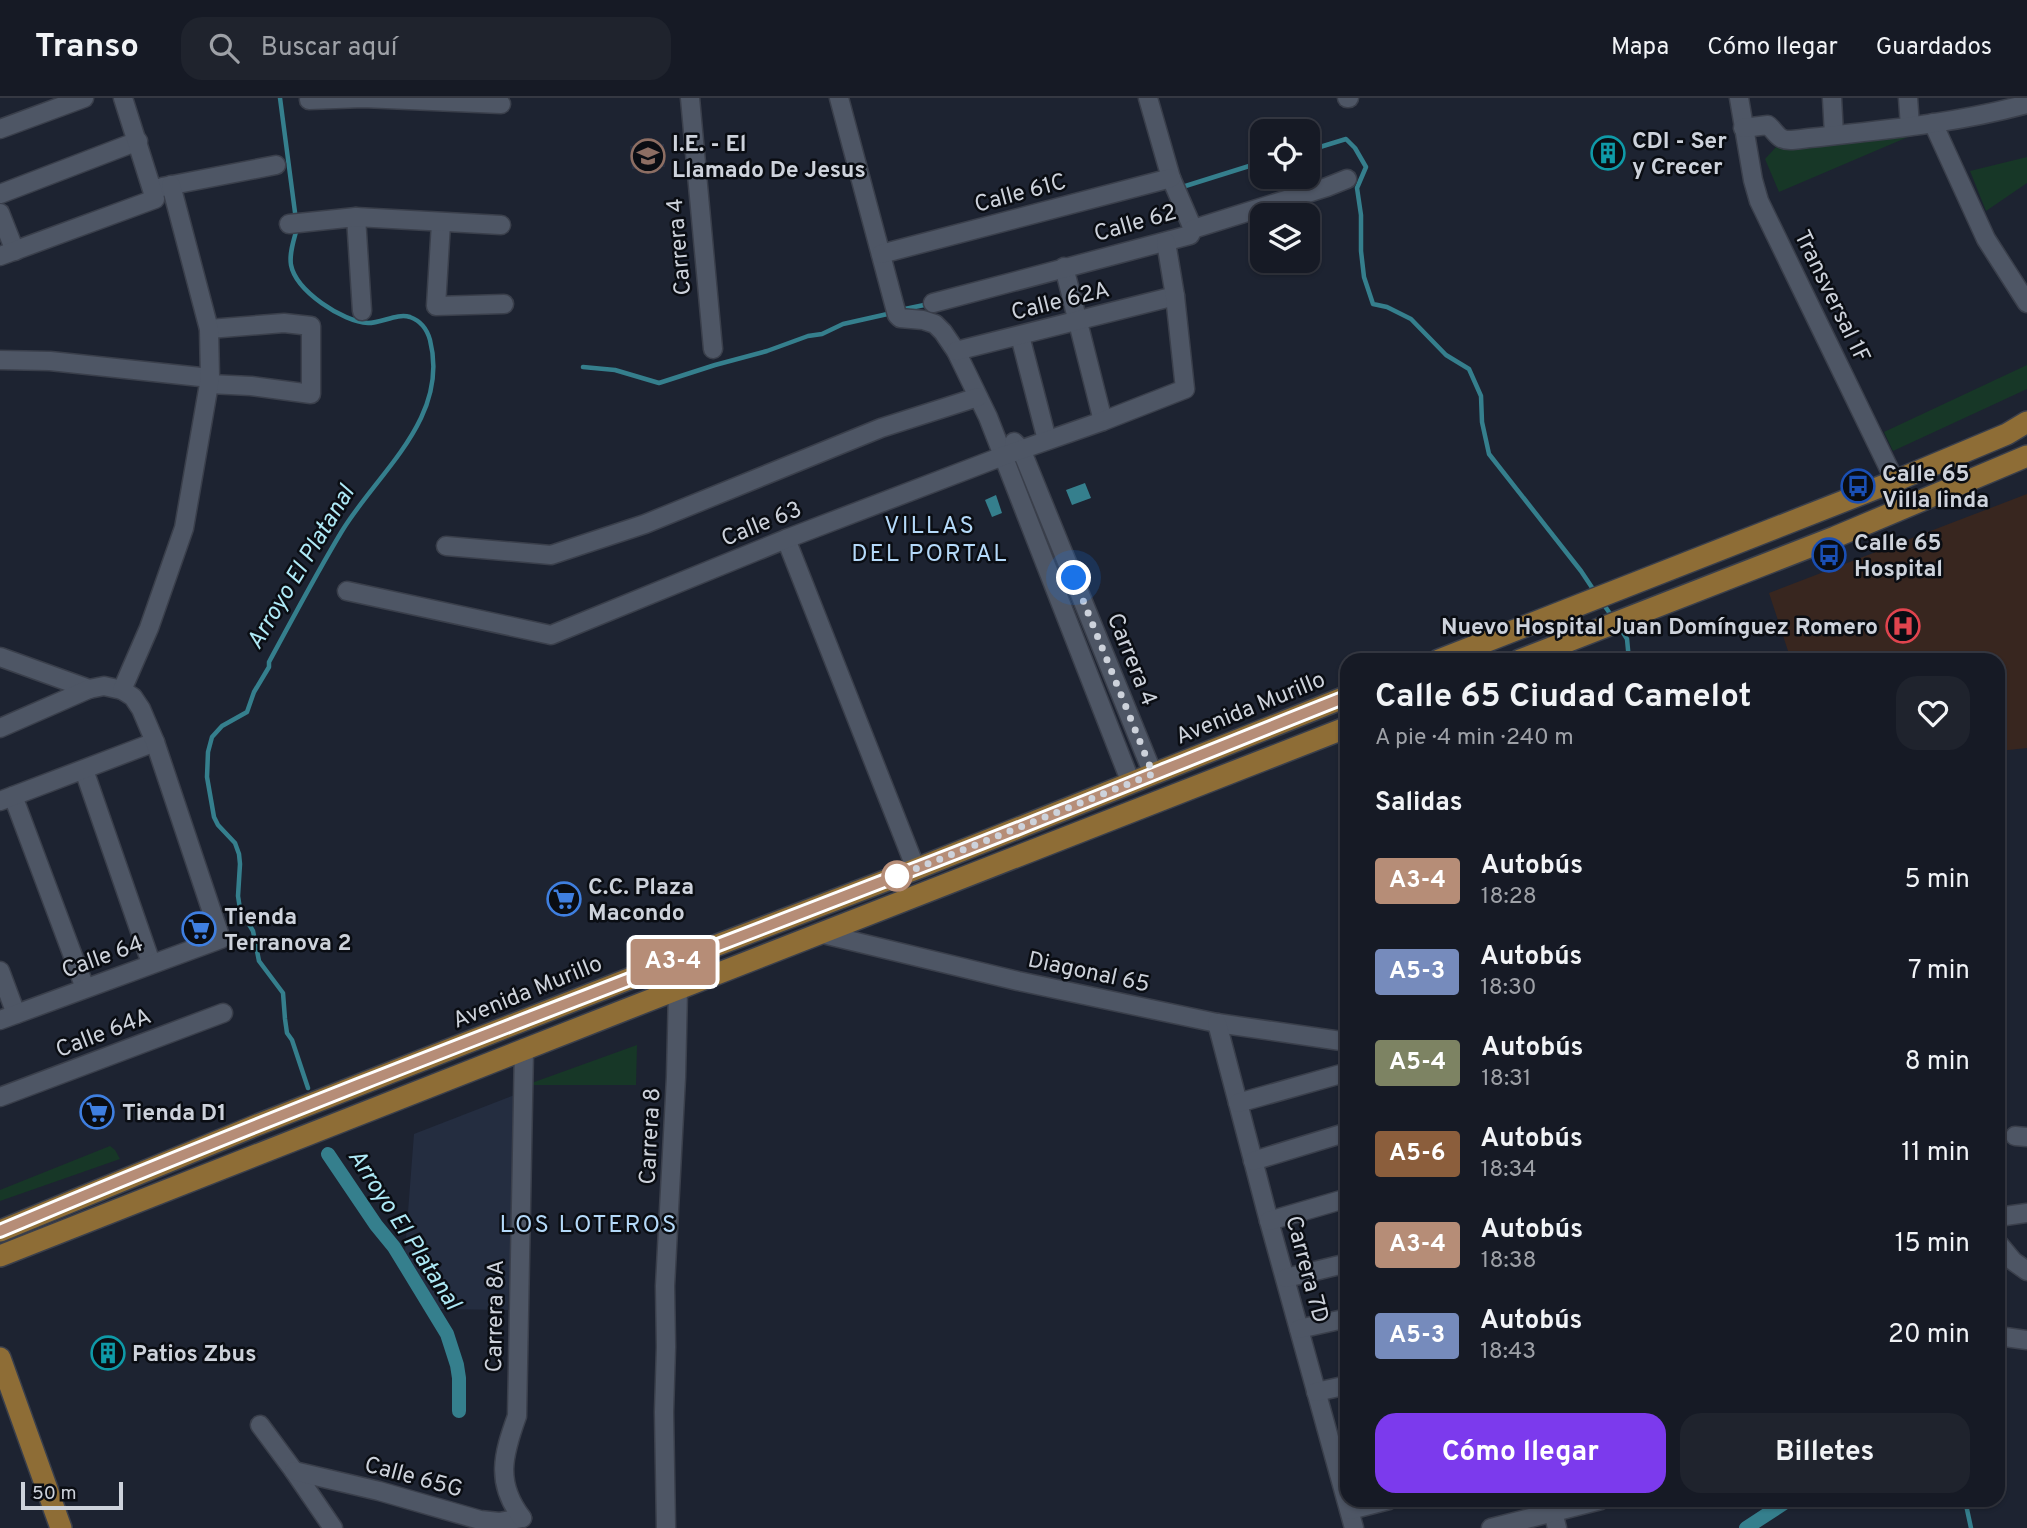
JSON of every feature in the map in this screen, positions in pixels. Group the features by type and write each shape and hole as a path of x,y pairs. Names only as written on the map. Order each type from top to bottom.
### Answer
{"main road":[{"path":"1457,653 1895,481 2007,434 2027,422"},
{"path":"1538,653 1835,537 2027,456"},
{"name":"Avenida Murillo","path":"0,1231 282,1115 916,869 1340,699"},
{"path":"0,1256 524,1048 823,934 1340,730"},
{"path":"0,1358 61,1528"}],"street":[{"path":"0,130 84,98"},
{"path":"122,98 154,194"},
{"path":"309,100 363,98 501,104"},
{"name":"Carrera 4","path":"690,98 713,349"},
{"path":"839,98 881,254"},
{"path":"1148,98 1171,178 1193,229"},
{"name":"Transversal 1F","path":"1739,98 1759,201 1895,481"},
{"path":"1832,98 1834,135"},
{"path":"1908,98 1910,126"},
{"path":"1743,128 1768,125 1784,141 1933,123 1993,106 2027,104"},
{"path":"1933,123 1986,239 2027,303"},
{"path":"0,194 138,142"},
{"path":"0,214 8,253 171,185 276,165"},
{"name":"Calle 61C","path":"881,254 1171,178"},
{"name":"Calle 62","path":"933,303 1190,235 1193,229 1347,179"},
{"path":"121,690 149,628 184,528 210,381 209,329 171,185"},
{"path":"356,217 362,311"},
{"path":"296,223 356,217 501,225"},
{"path":"441,223 436,306 504,304"},
{"path":"1166,242 1175,296"},
{"name":"Carrera 4","path":"881,254 895,312 900,318 934,324 943,332 956,351 988,416 1131,783"},
{"path":"1065,267 1104,421"},
{"name":"Calle 62A","path":"956,351 1175,296"},
{"name":"Calle 63","path":"347,592 551,635 786,539 1021,449 1104,421 1185,388 1175,296"},
{"path":"0,360 50,361 311,394 311,326 284,323 209,329"},
{"path":"1020,336 1047,440"},
{"path":"446,546 551,555 645,524 881,428 978,397"},
{"name":"Carrera 4","path":"988,416 1021,449 1153,774"},
{"path":"786,539 916,869"},
{"path":"0,657 89,689"},
{"path":"0,728 89,689 104,686 121,690 133,697 155,742 6,799 85,988"},
{"path":"1098,699 1119,691"},
{"name":"Calle 64","path":"8,1017 222,939 155,742"},
{"path":"84,770 151,963"},
{"name":"Diagonal 65","path":"823,934 1018,981 1217,1023 1340,1041"},
{"path":"0,971 8,1017"},
{"name":"Carrera 8","path":"666,1528 665,1286 676,1089 678,989"},
{"name":"Calle 64A","path":"0,1097 223,1013"},
{"name":"Carrera 7D","path":"1217,1023 1316,1392 1340,1451"},
{"name":"Carrera 8A","path":"522,1523 510,1503 505,1486 504,1466 517,1416 524,1048"},
{"path":"1238,1103 1340,1074"},
{"path":"1253,1161 1340,1134"},
{"path":"1269,1221 1340,1200"},
{"path":"2005,1216 2027,1213"},
{"path":"2005,1251 2027,1271"},
{"path":"1286,1278 1340,1265"},
{"path":"1299,1329 1340,1320"},
{"path":"2005,1337 2027,1340"},
{"path":"1316,1392 1340,1387"},
{"path":"260,1425 333,1528"},
{"name":"Calle 65G","path":"294,1471 379,1491 480,1520 522,1523"},
{"name":"Carrera 7D","path":"1350,1507 1354,1528"},
{"path":"1350,1510 1362,1507"},
{"path":"1491,1528 1575,1507"}],"shaded area":[{"name":"I.E. - El Llamado De Jesus","path":"664,144 665,167 632,169 630,146"},
{"name":"Nuevo Hospital Juan Domínguez Romero","path":"2027,494 2027,748 2005,750 2005,653 1789,653 1769,593"},
{"path":"517,1094 508,1310 439,1309 405,1251 414,1134"}],"green space":[{"path":"1922,131 1779,192 1765,159 1776,147 1785,144"},
{"path":"2027,157 2027,183 1986,211 1970,171"},
{"path":"2027,365 2027,389 1893,451 1884,432"},
{"path":"637,1045 636,1085 526,1085"},
{"path":"110,1146 120,1159 0,1201 0,1190"}],"water":[{"path":"1085,483 1091,498 1072,505 1066,490"},
{"path":"996,495 1002,513 992,517 985,500"}],"waterway":[{"name":"Arroyo El Platanal","path":"280,98 296,220"},
{"path":"1320,147 1346,139 1366,167 1357,188 1364,277 1373,304 1387,307 1411,319 1446,355 1469,369 1481,396 1482,422 1489,454 1595,592"},
{"path":"1179,188 1250,166"},
{"name":"Arroyo El Platanal","path":"297,228 291,251 291,265 295,275 311,295 334,311 358,321 373,323 405,316 417,321 429,336 433,368 430,394 407,443 332,547 269,662 247,712 222,726 212,737 208,752 207,777 214,817 235,843 239,854 240,909 253,931 259,961 283,993 287,1033 292,1040 308,1088"},
{"path":"900,310 929,304"},
{"path":"583,367 615,370 659,383 808,336 822,334 843,324 892,313"},
{"path":"1602,602 1613,618"},
{"path":"1620,628 1627,639 1628,653"},
{"name":"Arroyo El Platanal","path":"328,1154 394,1247 447,1334 457,1365 459,1411"},
{"path":"1746,1528 1778,1507"},
{"path":"1966,1507 1971,1528"}],"bus line":[{"name":"A3-4","path":"0,1231 257,1125 916,869 1340,699"}],"place":[{"name":"CDI - Ser y Crecer","path":"1608,153"},
{"name":"I.E. - El Llamado De Jesus","path":"648,156"},
{"name":"Calle 65 Villa linda","path":"1858,486"},
{"name":"Calle 65 Hospital","path":"1829,555"},
{"name":"Nuevo Hospital Juan Domínguez Romero","path":"1903,626"},
{"name":"C.C. Plaza Macondo","path":"564,899"},
{"name":"Tienda Terranova 2","path":"199,929"},
{"name":"Tienda D1","path":"97,1112"},
{"name":"Patios Zbus","path":"108,1353"}],"district":[{"name":"VILLAS DEL PORTAL","path":"930,539"},
{"name":"LOS LOTEROS","path":"589,1224"}],"route":[{"path":"897,876 895,877 1153,774 1074,578"}]}
